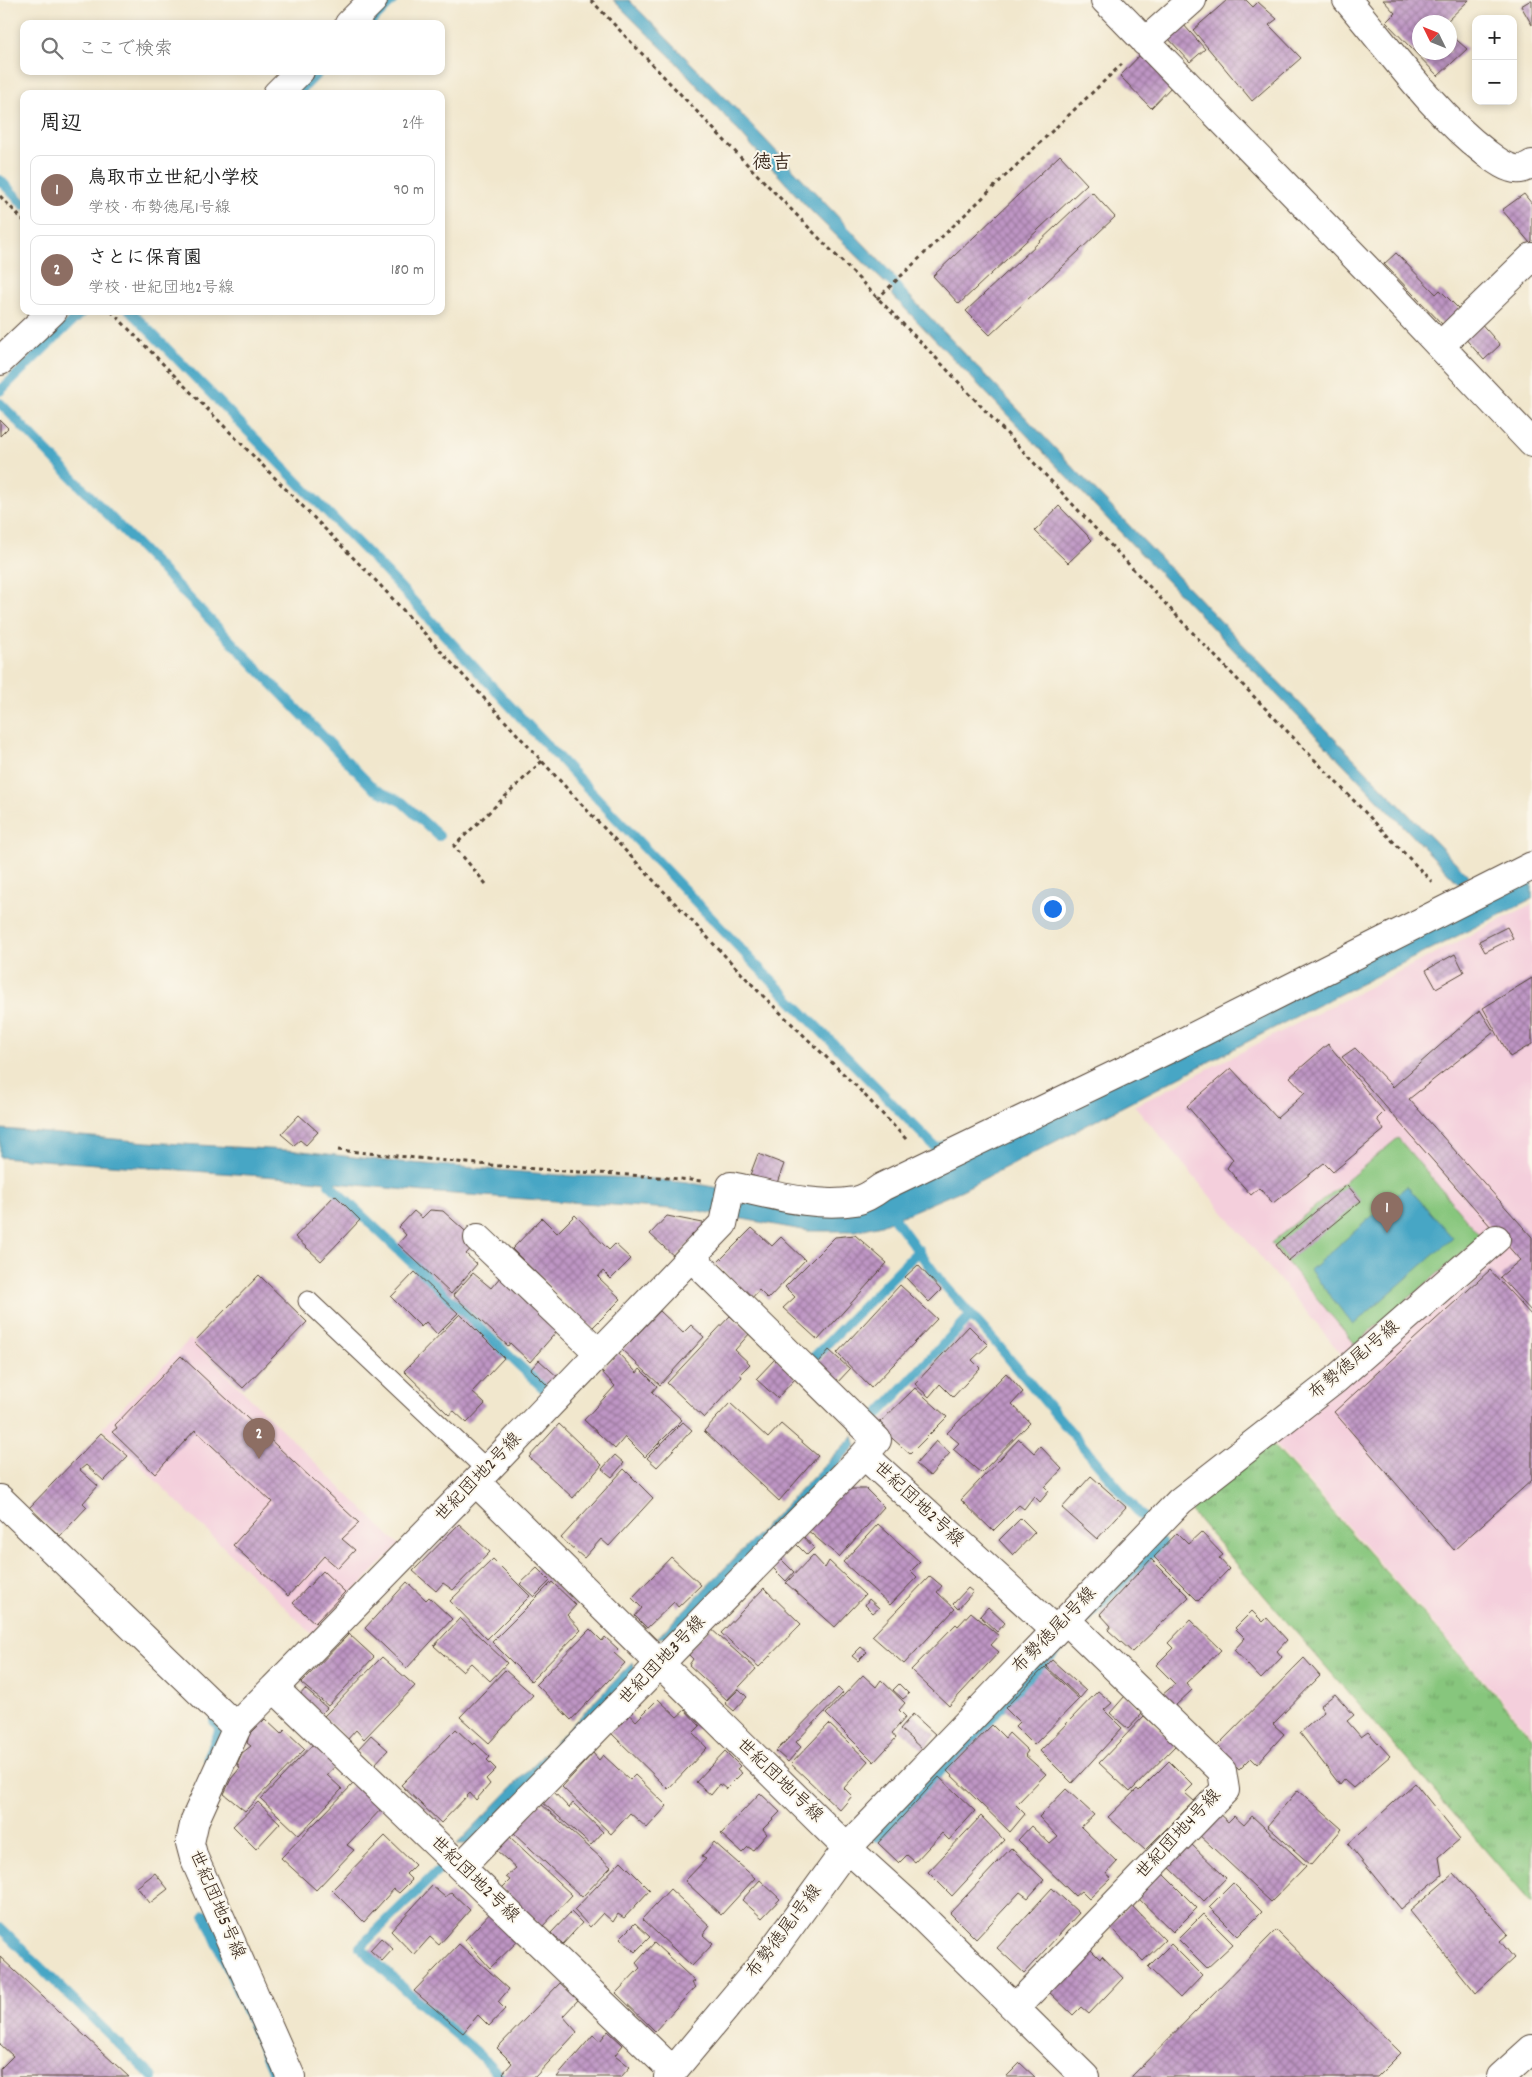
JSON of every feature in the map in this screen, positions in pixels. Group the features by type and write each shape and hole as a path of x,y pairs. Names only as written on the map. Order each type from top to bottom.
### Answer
{"street":[{"path":"353,20 374,0"},
{"path":"1105,0 1366,268 1532,443"},
{"path":"1145,42 1192,0"},
{"path":"1347,0 1440,109 1472,142 1512,169 1522,170 1532,164"},
{"path":"281,90 296,75"},
{"path":"1440,346 1532,257"},
{"path":"0,361 49,315"},
{"path":"691,1258 722,1224 731,1186 812,1201 855,1201 867,1197 882,1187 1165,1051 1532,866"},
{"path":"478,1238 599,1353"},
{"name":"布勢徳尾1号線","path":"670,2074 764,1962 847,1848 1180,1501 1335,1380 1496,1239"},
{"name":"世紀団地2号線","path":"670,2074 461,1868 274,1688 482,1476 691,1258 877,1440 864,1455 1060,1625"},
{"name":"世紀団地3号線","path":"461,1868 864,1455"},
{"name":"世紀団地1号線","path":"482,1476 660,1664 847,1848 911,1906 1086,2077"},
{"path":"0,1499 237,1728"},
{"name":"世紀団地4号線","path":"1015,2008 1224,1790 1222,1771 1060,1625"},
{"name":"世紀団地5号線","path":"274,1688 239,1723 195,1820 190,1843 194,1858 290,2077"},
{"path":"1501,2077 1532,2049"}],"lane":[{"path":"308,1302 482,1476"}],"path":[{"path":"592,0 877,299 938,360 1196,637 1455,906"},
{"path":"877,299 1145,42"},
{"path":"0,196 20,217"},
{"path":"115,315 380,585 761,994 856,1086 929,1165"},
{"path":"486,884 454,846 542,761"},
{"path":"338,1150 481,1164 624,1173 731,1186"}],"shaded area":[{"path":"1532,904 1532,1735 1269,1437 1347,1361 1135,1106"},
{"path":"190,1339 399,1545 312,1634 102,1428"}],"green space":[{"path":"1398,1138 1481,1237 1355,1344 1271,1243"},
{"path":"1267,1438 1532,1737 1532,1904 1188,1508"}],"water":[{"path":"613,0 629,0 743,116 894,276 885,283 809,209 674,60"},
{"path":"899,285 1274,677 1469,876 1458,883 891,294"},
{"path":"1532,875 1532,899 1318,1005 962,1190 881,1225 856,1231 808,1231 699,1211 425,1192 290,1178 0,1157 0,1129 147,1142 302,1151 387,1161 571,1176 642,1178 697,1184 817,1206"},
{"path":"1407,1186 1453,1238 1353,1325 1310,1270"},
{"path":"853,1436 856,1446 671,1636 657,1638"},
{"path":"633,1662 636,1673 472,1844 457,1844"}],"building":[{"path":"1227,0 1246,0 1253,7 1258,2 1277,19 1269,25 1301,58 1252,101 1193,30"},
{"path":"1383,0 1469,0 1453,15 1412,15 1412,49 1386,22 1395,13"},
{"path":"1532,0 1532,25 1521,6"},
{"path":"1183,24 1205,49 1190,62 1168,38"},
{"path":"1457,40 1467,49 1457,58"},
{"path":"1144,51 1175,83 1151,108 1120,76"},
{"path":"1423,60 1455,60 1438,76"},
{"path":"1060,155 1087,184 959,304 933,276"},
{"path":"1092,192 1115,217 990,335 966,311"},
{"path":"1524,194 1532,204 1532,241 1530,243 1502,210"},
{"path":"1396,253 1436,294 1440,290 1460,310 1444,326 1384,264"},
{"path":"1479,321 1500,345 1484,360 1463,336"},
{"path":"0,420 8,428 0,436"},
{"path":"1059,506 1092,540 1068,563 1035,531"},
{"path":"1507,927 1513,938 1485,952 1479,941"},
{"path":"1455,954 1464,972 1436,988 1426,970"},
{"path":"1532,978 1532,1044 1510,1057 1483,1008"},
{"path":"1480,1010 1494,1032 1409,1099 1532,1237 1532,1312 1500,1277 1520,1260 1342,1057 1355,1048 1393,1087"},
{"path":"1328,1044 1384,1112 1377,1119 1384,1130 1333,1172 1324,1163 1273,1203 1259,1188 1251,1195 1227,1168 1233,1159 1187,1106 1231,1068 1277,1118 1305,1093 1290,1077"},
{"path":"299,1115 318,1132 306,1145 300,1140 294,1145 281,1134"},
{"path":"758,1154 784,1164 777,1183 750,1175"},
{"path":"1347,1185 1361,1201 1288,1261 1276,1245"},
{"path":"335,1195 360,1220 321,1261 295,1237"},
{"path":"430,1210 443,1211 473,1238 475,1244 466,1254 477,1264 451,1294 398,1244 406,1235 399,1227 414,1211 422,1218"},
{"path":"575,1215 609,1250 615,1244 631,1259 611,1279 603,1271 598,1277 621,1299 592,1328 512,1249 542,1218 557,1233"},
{"path":"667,1216 708,1224 676,1258 650,1234"},
{"path":"752,1228 772,1246 781,1237 805,1260 768,1299 759,1290 751,1299 716,1264"},
{"path":"855,1235 887,1263 818,1340 783,1308 795,1297 785,1287 835,1237"},
{"path":"918,1265 941,1290 929,1302 905,1277"},
{"path":"1490,1270 1532,1316 1532,1480 1454,1550 1334,1412"},
{"path":"415,1272 458,1313 437,1334 426,1322 421,1327 391,1297"},
{"path":"473,1273 491,1288 501,1276 558,1330 530,1362 510,1343 508,1346 453,1295"},
{"path":"259,1275 307,1322 243,1388 194,1342"},
{"path":"900,1285 937,1319 871,1388 837,1353"},
{"path":"660,1311 683,1333 691,1325 704,1337 660,1385 622,1350"},
{"path":"460,1314 504,1358 472,1392 485,1404 467,1423 454,1411 449,1415 404,1371"},
{"path":"730,1316 750,1333 735,1350 750,1364 740,1374 742,1377 704,1418 667,1383"},
{"path":"969,1326 988,1345 972,1360 980,1368 953,1397 940,1384 929,1397 915,1384"},
{"path":"829,1350 850,1369 835,1385 815,1367"},
{"path":"618,1353 637,1373 640,1369 657,1386 652,1392 682,1420 645,1457 625,1437 615,1449 584,1420 615,1386 601,1371"},
{"path":"181,1356 359,1523 342,1539 355,1550 338,1568 324,1556 288,1596 233,1545 272,1502 195,1430 155,1474 112,1432 117,1428 115,1425"},
{"path":"776,1358 796,1378 777,1398 756,1379"},
{"path":"539,1360 560,1379 551,1389 531,1369"},
{"path":"1006,1373 1023,1392 1012,1404 1030,1423 981,1473 953,1449 959,1443 947,1433"},
{"path":"915,1388 947,1417 910,1454 877,1425"},
{"path":"730,1403 768,1438 781,1424 818,1456 779,1501 704,1431"},
{"path":"683,1422 692,1430 657,1467 647,1458"},
{"path":"559,1424 602,1465 573,1498 529,1457"},
{"path":"101,1433 128,1456 104,1481 86,1465 80,1470 98,1486 83,1503 87,1507 60,1536 29,1508"},
{"path":"1019,1439 1034,1453 1040,1446 1062,1469 1045,1487 1049,1491 1040,1502 1034,1496 1024,1509 1019,1505 993,1531 961,1500"},
{"path":"936,1441 950,1453 930,1476 916,1464"},
{"path":"615,1455 624,1463 612,1477 602,1469"},
{"path":"624,1469 653,1498 609,1546 601,1539 584,1558 561,1538"},
{"path":"1091,1476 1126,1507 1097,1539 1062,1508"},
{"path":"845,1489 866,1489 884,1507 839,1557 806,1529"},
{"path":"1021,1518 1035,1532 1013,1555 999,1540"},
{"path":"459,1524 490,1552 453,1590 443,1583 436,1591 413,1571"},
{"path":"878,1524 920,1562 911,1571 917,1577 890,1605 843,1562"},
{"path":"1201,1532 1223,1555 1219,1558 1229,1569 1198,1601 1154,1557 1177,1533 1188,1544"},
{"path":"803,1536 814,1548 807,1555 796,1544"},
{"path":"813,1555 825,1568 829,1561 865,1595 835,1627 786,1583"},
{"path":"671,1557 701,1585 678,1607 674,1602 647,1628 635,1616 642,1608 632,1598"},
{"path":"779,1557 794,1572 786,1581 771,1566"},
{"path":"493,1559 530,1596 487,1639 450,1601"},
{"path":"1151,1559 1189,1597 1132,1652 1108,1630 1111,1626 1100,1614"},
{"path":"537,1568 550,1581 534,1597 520,1584"},
{"path":"323,1571 345,1592 315,1623 293,1603"},
{"path":"930,1576 942,1586 937,1592 955,1609 904,1664 872,1636"},
{"path":"407,1582 426,1600 429,1597 452,1619 407,1668 365,1628"},
{"path":"552,1582 576,1605 567,1615 581,1630 531,1681 492,1642"},
{"path":"764,1588 801,1624 759,1667 721,1633"},
{"path":"968,1588 973,1592 958,1609 953,1604"},
{"path":"869,1599 879,1608 873,1613 865,1605"},
{"path":"988,1607 1005,1623 997,1632 980,1616"},
{"path":"1252,1611 1263,1622 1267,1618 1287,1640 1277,1651 1282,1657 1261,1679 1234,1650 1245,1638 1235,1628"},
{"path":"971,1612 999,1636 991,1645 999,1652 949,1706 911,1670 956,1624 958,1626"},
{"path":"460,1618 507,1663 490,1681 471,1663 462,1671 434,1646"},
{"path":"1190,1620 1221,1650 1186,1683 1192,1690 1174,1707 1162,1695 1175,1684 1156,1665 1173,1648 1168,1643"},
{"path":"710,1628 756,1669 727,1700 689,1665 693,1659 686,1652"},
{"path":"590,1629 602,1641 605,1637 618,1649 614,1653 625,1663 571,1720 536,1684"},
{"path":"349,1634 374,1657 328,1706 301,1683"},
{"path":"861,1647 867,1652 858,1661 852,1656"},
{"path":"382,1657 415,1686 364,1739 356,1730 347,1740 324,1716"},
{"path":"1304,1658 1320,1676 1273,1724 1284,1734 1257,1764 1251,1758 1239,1770 1216,1747"},
{"path":"1052,1660 1086,1691 1080,1698 1046,1666"},
{"path":"1045,1667 1079,1699 1034,1745 1015,1726 1019,1722 1005,1708"},
{"path":"505,1670 533,1695 489,1743 460,1717"},
{"path":"863,1675 876,1687 881,1680 905,1703 899,1710 906,1717 892,1733 896,1738 874,1762 826,1714"},
{"path":"899,1684 909,1694 903,1699 893,1690"},
{"path":"838,1688 843,1693 796,1742 801,1747 788,1762 776,1751"},
{"path":"305,1689 327,1708 321,1714 300,1695"},
{"path":"739,1689 747,1697 734,1711 725,1703"},
{"path":"1098,1691 1112,1703 1104,1710 1122,1728 1072,1783 1040,1751"},
{"path":"1335,1694 1354,1715 1347,1721 1361,1737 1368,1732 1390,1756 1353,1788 1344,1780 1340,1785 1300,1733 1324,1712 1320,1706"},
{"path":"1125,1696 1143,1713 1128,1729 1110,1713"},
{"path":"658,1699 677,1717 685,1710 700,1726 693,1733 707,1748 668,1789 610,1732 629,1713 636,1721"},
{"path":"913,1714 936,1735 923,1750 900,1729"},
{"path":"1144,1716 1176,1745 1130,1792 1099,1763"},
{"path":"265,1719 281,1734 285,1730 305,1749 245,1811 224,1794 231,1779 240,1768 237,1764 242,1753 251,1746 247,1743 249,1735"},
{"path":"829,1724 868,1761 844,1788 852,1796 840,1810 791,1764"},
{"path":"992,1725 1005,1738 1009,1733 1028,1751 1025,1755 1046,1774 1016,1805 1025,1814 1010,1832 947,1771"},
{"path":"456,1729 473,1745 475,1743 490,1757 487,1760 496,1769 486,1779 490,1784 476,1800 470,1793 441,1823 401,1785"},
{"path":"371,1735 388,1750 374,1765 357,1750"},
{"path":"316,1741 339,1762 327,1775 342,1789 299,1835 261,1799"},
{"path":"725,1751 740,1766 737,1769 742,1773 726,1789 720,1784 711,1795 696,1782"},
{"path":"593,1753 599,1760 603,1755 630,1780 635,1775 667,1806 647,1828 630,1813 611,1834 562,1787"},
{"path":"1169,1761 1193,1785 1185,1793 1194,1801 1145,1850 1108,1817 1137,1789 1139,1791"},
{"path":"939,1777 975,1811 949,1840 942,1833 915,1862 907,1855 899,1863 878,1843"},
{"path":"357,1780 384,1806 347,1845 354,1850 316,1890 281,1858"},
{"path":"1415,1783 1460,1839 1439,1857 1442,1875 1401,1909 1348,1844"},
{"path":"1066,1789 1094,1815 1081,1827 1117,1862 1106,1874 1111,1878 1089,1899 1081,1891 1075,1896 1018,1840 1031,1826 1050,1844 1058,1837 1039,1817"},
{"path":"1298,1790 1342,1829 1311,1865 1267,1826"},
{"path":"553,1791 569,1808 573,1803 603,1832 591,1845 542,1802"},
{"path":"760,1793 780,1812 763,1829 767,1834 753,1850 748,1847 742,1853 721,1834"},
{"path":"258,1802 280,1823 256,1849 233,1826"},
{"path":"540,1803 611,1867 582,1897 513,1832"},
{"path":"1218,1813 1228,1822 1234,1816 1244,1825 1252,1816 1306,1866 1271,1902 1198,1834"},
{"path":"981,1816 1004,1840 952,1896 928,1872"},
{"path":"385,1836 415,1865 406,1874 412,1880 399,1893 394,1889 364,1922 332,1890"},
{"path":"510,1837 572,1895 542,1927 502,1888 510,1880 506,1877 516,1868 497,1851"},
{"path":"714,1842 755,1878 721,1915 685,1881 706,1859 702,1857"},
{"path":"1189,1842 1226,1878 1204,1901 1167,1865"},
{"path":"1011,1848 1044,1880 1028,1898 1020,1892 976,1939 950,1913"},
{"path":"621,1861 650,1890 624,1918 618,1914 613,1922 603,1913 590,1927 574,1910"},
{"path":"1161,1872 1197,1908 1173,1932 1137,1897"},
{"path":"155,1873 168,1889 150,1903 137,1887"},
{"path":"1454,1873 1508,1934 1500,1941 1514,1958 1476,1993 1410,1911"},
{"path":"760,1880 780,1899 762,1918 742,1900"},
{"path":"1233,1883 1262,1912 1238,1936 1209,1907"},
{"path":"432,1886 445,1897 451,1892 470,1910 439,1945 430,1937 414,1955 391,1931"},
{"path":"1052,1888 1079,1913 1024,1973 997,1948"},
{"path":"670,1889 710,1926 703,1935 713,1944 692,1966 642,1919"},
{"path":"1130,1904 1165,1940 1143,1961 1109,1926"},
{"path":"492,1911 520,1939 490,1968 465,1940"},
{"path":"571,1912 582,1923 563,1944 551,1933"},
{"path":"1203,1914 1233,1944 1207,1968 1178,1939"},
{"path":"635,1923 650,1937 635,1952 620,1938"},
{"path":"1276,1930 1401,2053 1377,2077 1131,2077"},
{"path":"381,1938 393,1949 382,1961 370,1950"},
{"path":"654,1943 695,1981 692,1983 695,1987 655,2031 616,1993 640,1968 636,1963"},
{"path":"459,1944 509,1989 498,2002 505,2009 489,2026 478,2015 463,2033 414,1991"},
{"path":"1171,1944 1202,1975 1180,1998 1148,1967"},
{"path":"1089,1948 1100,1959 1102,1956 1123,1978 1089,2014 1081,2007 1073,2015 1048,1991"},
{"path":"0,1957 129,2077 0,2077 0,2069 13,2056 0,2044"},
{"path":"561,1982 579,1999 563,2016 577,2032 535,2077 507,2077 503,2073 512,2063 497,2048"},
{"path":"608,2031 623,2045 615,2055 630,2067 621,2077 557,2077 593,2035 600,2041"},
{"path":"1020,2063 1035,2077 1006,2077"}],"waterway":[{"path":"373,20 393,0"},
{"path":"301,90 316,75"},
{"path":"0,180 20,201"},
{"path":"882,270 905,298"},
{"path":"0,391 79,315"},
{"path":"134,315 386,572 538,736 756,965 937,1149 945,1145"},
{"path":"0,403 374,789 402,802 439,836"},
{"path":"329,1184 543,1388"},
{"path":"887,1209 939,1279 996,1343 1145,1520"},
{"path":"812,1359 919,1250"},
{"path":"871,1422 971,1315"},
{"path":"1086,1619 1161,1542"},
{"path":"877,1837 1063,1644"},
{"path":"208,1758 221,1727 214,1721"},
{"path":"445,1864 360,1947 417,2001 478,2053 501,2077"},
{"path":"205,1915 275,2077"},
{"path":"0,1928 153,2077"}],"place":[{"name":"鳥取市立世紀小学校","path":"1387,1233"},
{"name":"さとに保育園","path":"259,1459"}],"district":[{"name":"徳吉","path":"772,164"}]}
